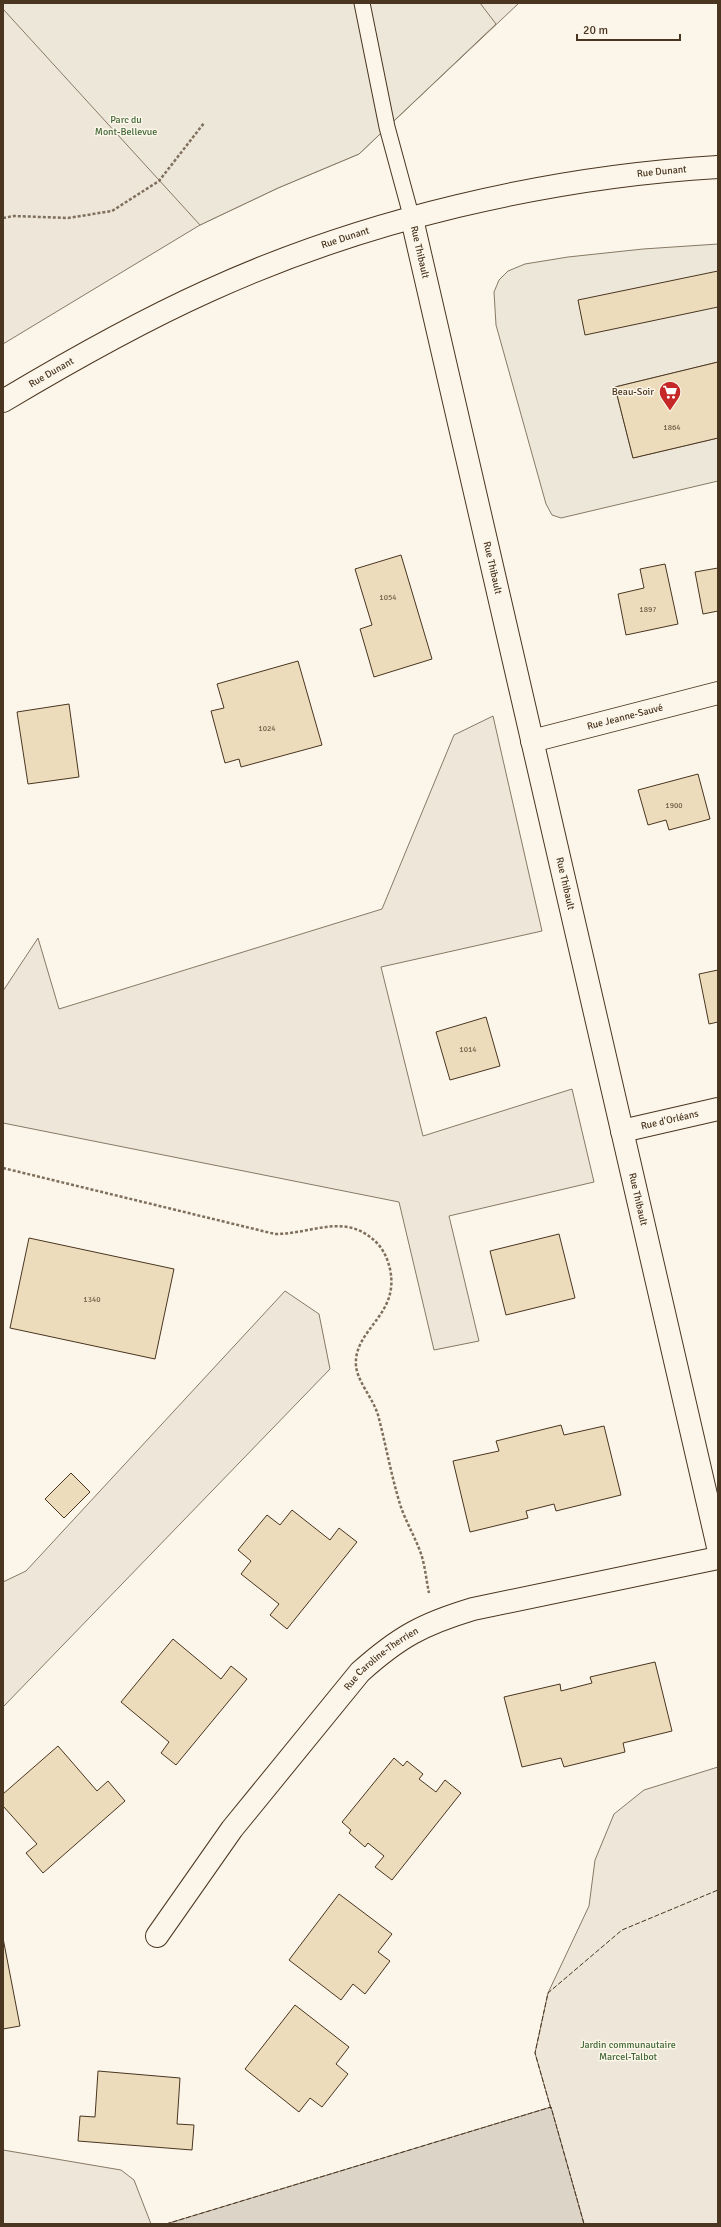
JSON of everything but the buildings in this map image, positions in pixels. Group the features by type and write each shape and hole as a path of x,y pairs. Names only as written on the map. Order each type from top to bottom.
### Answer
{"street":[{"name":"Rue Dunant","path":"3,401 134,327 209,290 273,264 357,235 477,202 578,182 635,174 718,167"},
{"name":"Rue Thibault","path":"412,219 718,1547"},
{"name":"Rue Jeanne-Sauvé","path":"532,740 718,693"},
{"name":"Rue d'Orléans","path":"622,1131 718,1109"},
{"name":"Rue Caroline-Therrien","path":"157,1936 232,1829 360,1672 384,1650 414,1630 436,1620 473,1609 718,1558"}],"lane":[{"path":"362,3 374,54 387,127 412,219"}],"path":[{"path":"3,218 14,216 68,218 112,211 159,181 204,123"},
{"path":"3,1168 276,1234 295,1234 326,1226 346,1225 362,1232 378,1245 388,1261 391,1276 391,1295 384,1310 362,1340 356,1365 360,1378 371,1397 377,1414 400,1505 420,1552 436,1620"}],"green space":[{"name":"Parc du Mont-Bellevue","path":"3,3 519,3 359,154 278,188 200,225 3,344"},
{"path":"493,716 542,931 381,967 423,1136 572,1089 594,1182 449,1216 479,1341 434,1350 399,1202 3,1123 3,991 38,938 59,1009 382,909 454,735"},
{"path":"285,1291 319,1314 330,1369 3,1707 3,1582 26,1571"},
{"name":"Jardin communautaire Marcel-Talbot","path":"718,1767 718,2224 584,2224 535,2053 548,1993 589,1906 595,1860 614,1814 644,1790"},
{"path":"3,2150 121,2170 134,2180 151,2224 3,2224"}],"shaded area":[{"name":"Parc du Mont-Bellevue","path":"3,3 480,3 496,24 359,154 278,188 200,225 3,9"},
{"path":"718,244 718,362 615,387 633,458 718,438 718,481 561,518 552,515 546,504 496,325 494,292 499,280 508,271 525,264 568,257 643,249"},
{"path":"551,2107 584,2224 166,2224"}],"fence":[{"path":"551,2109 535,2053 548,1993 622,1930 718,1890"},
{"path":"166,2224 551,2107 584,2224"}],"place":[{"name":"Beau-Soir","path":"670,412"}]}
